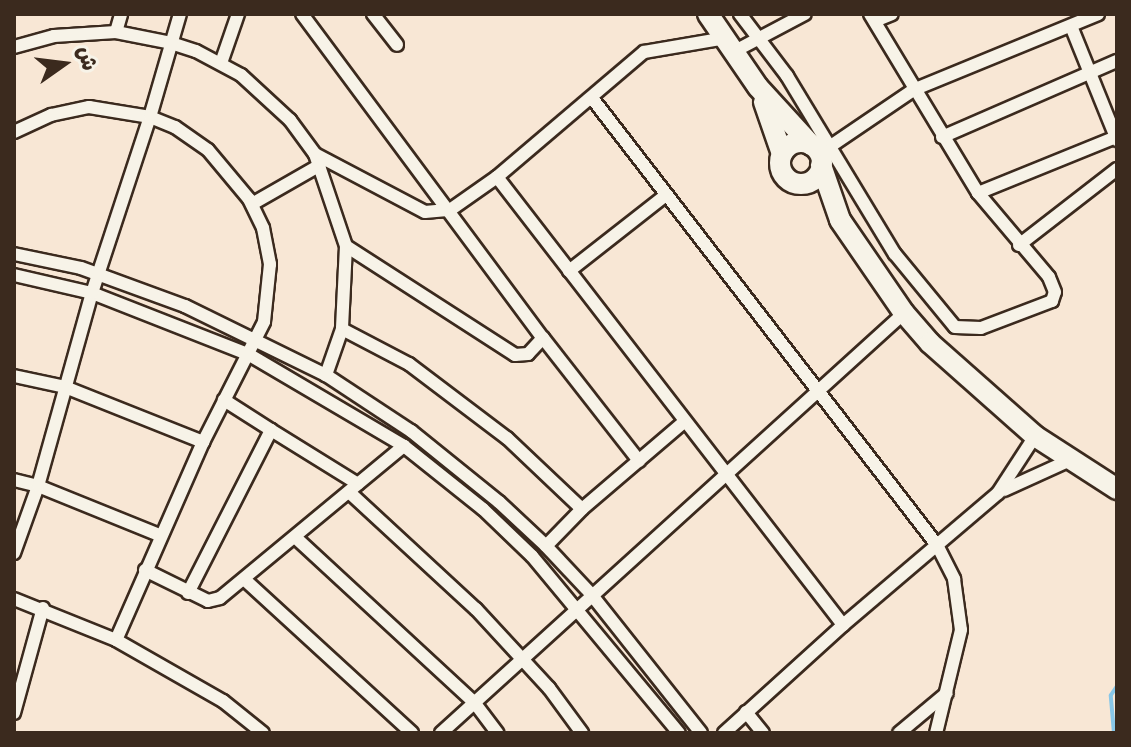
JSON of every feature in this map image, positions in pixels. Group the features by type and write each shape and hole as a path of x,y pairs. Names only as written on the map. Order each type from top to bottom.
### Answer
{"main road":[{"path":"708,14 758,87 820,152 840,220"},
{"path":"758,87 782,154 782,173 840,220 904,313 953,366 1035,436 1117,489"},
{"path":"782,154 794,143 820,152"},
{"path":"797,184 811,182 820,152"}],"street":[{"path":"116,32 121,14"},
{"path":"14,553 38,486 92,293 180,14"},
{"path":"221,63 238,14"},
{"path":"302,14 543,338 639,461"},
{"path":"373,14 397,45"},
{"path":"740,14 759,39 820,152 955,327 981,328 1055,297 1049,277 978,193 872,18 892,14"},
{"path":"317,160 425,212 450,210 497,177 644,52 730,45 759,39 805,14"},
{"path":"820,152 913,90 1098,14"},
{"path":"978,193 1116,138 1071,26"},
{"path":"14,47 54,36 116,32 171,43 221,63 262,90 290,120 317,160 346,246 342,329 326,375"},
{"path":"942,137 1117,61"},
{"path":"592,98 937,545 954,579 961,630 936,733"},
{"path":"14,132 51,115 89,107 150,117 175,127 208,150 234,176 263,228 270,264 264,322 159,535 116,640"},
{"path":"252,204 317,160"},
{"path":"1019,245 1117,169"},
{"path":"497,177 724,475 843,625"},
{"path":"569,271 666,195"},
{"path":"346,246 515,355 528,354 543,338"},
{"path":"14,254 98,274 256,338 326,375 450,461 546,546 591,594 701,733"},
{"path":"14,275 92,293 248,354 404,446 483,509 532,556 679,733"},
{"path":"441,733 576,607 904,313"},
{"path":"342,329 409,364 507,438 582,509"},
{"path":"14,376 65,387 203,442"},
{"path":"224,400 354,488 522,658 582,733"},
{"path":"546,546 582,509 684,422"},
{"path":"188,593 271,430"},
{"path":"998,493 1035,436"},
{"path":"145,570 188,593 212,601 244,579 404,446"},
{"path":"724,733 843,625 998,493 1070,460"},
{"path":"14,480 38,486 159,535"},
{"path":"295,537 474,702 497,733"},
{"path":"244,579 412,733"},
{"path":"14,599 43,608 116,640 223,701 263,733"},
{"path":"14,713 43,608"},
{"path":"899,733 947,693"},
{"path":"746,712 763,733"}],"waterway":[{"path":"1114,733 1111,695 1117,686"}]}
